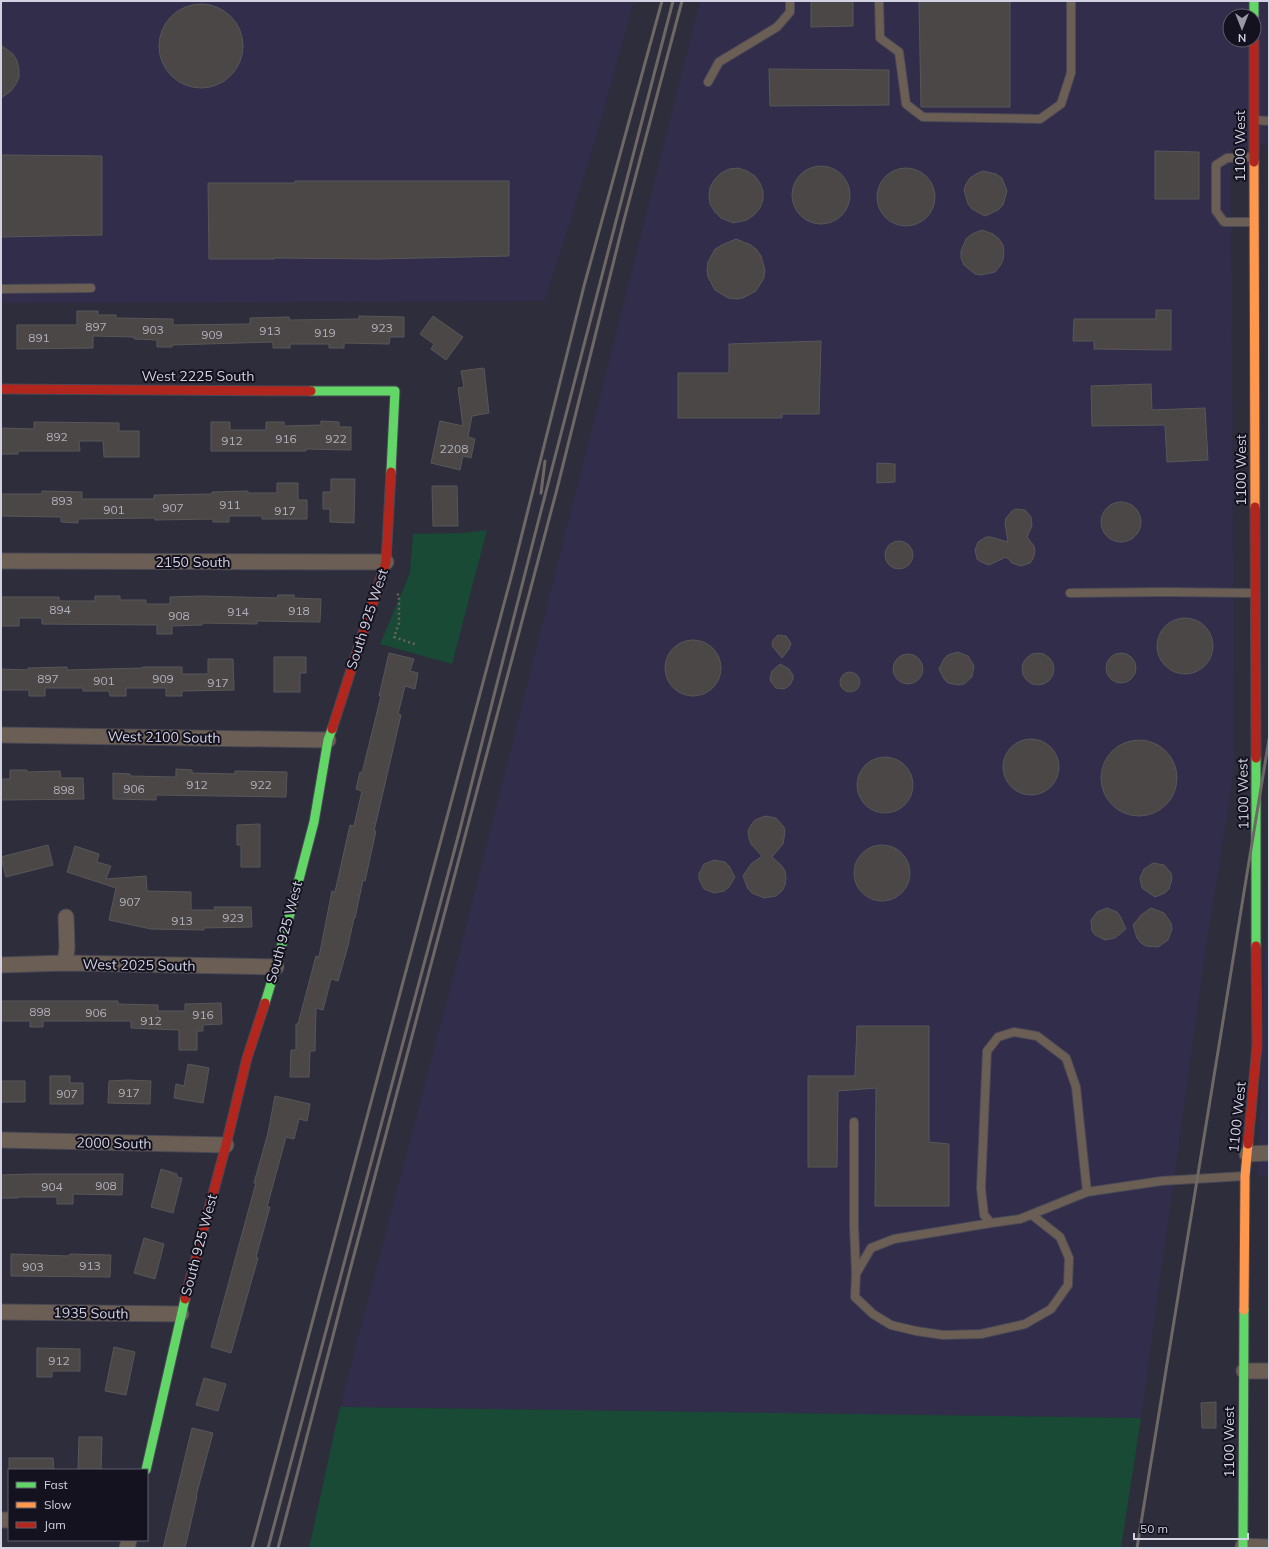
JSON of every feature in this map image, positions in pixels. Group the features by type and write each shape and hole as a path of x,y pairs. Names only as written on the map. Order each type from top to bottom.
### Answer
{"street":[{"name":"1100 West","path":"1243,1547 1245,1176 1254,1081 1260,986 1255,593 1254,48"},
{"name":"West 2225 South","path":"1,389 396,391"},
{"name":"South 925 West","path":"146,1469 180,1314 226,1145 247,1058 276,967 314,822 328,740 386,562 396,391"},
{"name":"2150 South","path":"1,561 386,562"},
{"name":"West 2100 South","path":"1,735 328,740"},
{"path":"65,963 67,948 66,917"},
{"name":"West 2025 South","path":"1,965 65,963 276,967"},
{"name":"2000 South","path":"1,1140 226,1145"},
{"path":"1247,1154 1269,1153"},
{"name":"1935 South","path":"1,1312 180,1314"},
{"path":"1244,1371 1269,1371"},
{"path":"1243,1547 1269,1547"}],"lane":[{"path":"708,82 719,62 777,27 790,12 790,1"},
{"path":"879,1 880,38 899,52 906,104 923,118 1040,120 1061,104 1071,73 1071,1"},
{"path":"1254,120 1269,121"},
{"path":"1254,157 1227,158 1216,165 1216,211 1224,222 1254,222"},
{"path":"1,289 91,288"},
{"path":"1070,593 1255,593"},
{"path":"991,1223 984,1215 981,1188 987,1052 998,1037 1014,1032 1037,1036 1066,1058 1076,1087 1087,1192"},
{"path":"854,1122 855,1297 874,1314 891,1325 943,1335 981,1334 1024,1324 1051,1309 1068,1285 1069,1258 1060,1237 1032,1215"},
{"path":"856,1274 871,1248 894,1239 1020,1219 1087,1192 1161,1181 1245,1176"}],"path":[{"path":"397,594 399,595 398,623 394,637 417,645"}],"shaded area":[{"path":"1,1 634,1 595,141 545,301 1,303"},
{"path":"700,1 1269,1 1269,144 1231,148 1234,771 1206,948 1141,1418 340,1407 455,970"},
{"path":"1269,867 1269,1176 1258,1176 1267,885"}],"green space":[{"path":"487,530 452,664 380,644 410,573 413,534 462,533"},
{"path":"340,1407 1141,1418 1121,1548 309,1548"}],"building":[{"path":"811,1 853,1 853,26 811,27"},
{"path":"919,1 1010,1 1010,107 921,107"},
{"path":"193,4 209,4 225,11 236,22 243,38 243,54 240,62 231,76 225,81 209,88 193,88 177,81 166,70 159,54 159,38 166,22 177,11"},
{"path":"1,45 13,54 17,61 19,77 11,91 1,98"},
{"path":"769,69 889,70 889,105 770,106"},
{"path":"1155,151 1199,152 1199,199 1155,199"},
{"path":"1,155 102,156 102,235 1,237"},
{"path":"821,166 832,168 845,179 848,184 850,195 848,206 837,219 832,222 821,224 810,222 797,211 794,206 792,195 794,184 805,171 810,168"},
{"path":"738,168 755,176 763,191 763,200 760,208 754,215 747,220 733,223 721,218 715,212 710,204 709,195 710,187 721,173 729,169"},
{"path":"906,168 917,170 930,181 933,186 935,197 933,208 922,221 917,224 906,226 895,224 882,213 879,208 877,197 879,186 890,173 895,170"},
{"path":"983,171 996,174 1002,178 1007,191 1003,205 998,210 985,216 972,209 968,204 964,190 970,178"},
{"path":"295,181 509,181 509,256 378,259 209,259 208,183 295,183"},
{"path":"982,230 993,234 999,239 1003,245 1004,253 1003,260 995,272 981,275 975,274 964,265 961,258 961,251 966,239 972,234"},
{"path":"736,239 751,245 757,250 761,256 765,270 764,278 756,291 743,298 736,299 728,298 715,290 708,277 707,270 708,262 715,249"},
{"path":"1156,310 1171,310 1171,350 1094,349 1094,341 1073,341 1074,319 1156,319"},
{"path":"77,311 98,311 98,315 116,315 116,318 173,319 173,325 250,324 250,318 289,317 290,320 359,319 359,316 404,317 404,337 390,337 389,344 344,343 344,348 329,348 329,344 290,344 290,348 273,348 273,342 172,345 172,347 157,347 157,340 134,339 134,337 93,336 93,348 17,349 17,325 77,325"},
{"path":"433,316 463,337 446,360 431,349 434,344 420,334"},
{"path":"821,341 819,414 782,414 782,418 678,418 678,373 729,373 729,344"},
{"path":"484,368 489,413 472,416 468,437 475,439 471,458 463,456 460,470 431,463 440,421 463,426 458,388 464,387 461,371"},
{"path":"1151,384 1152,410 1205,408 1208,460 1167,462 1165,425 1092,426 1091,386"},
{"path":"321,421 339,422 339,427 351,427 351,450 306,449 306,451 211,451 211,422 230,422 230,430 266,430 266,422 284,422 284,426 321,425"},
{"path":"34,422 119,423 119,431 139,431 139,457 104,457 103,441 79,441 80,451 18,451 18,454 1,454 1,428 34,429"},
{"path":"877,463 895,464 895,482 877,483"},
{"path":"331,479 355,479 354,523 330,522 330,509 323,509 323,492 331,492"},
{"path":"277,483 298,483 298,500 307,500 307,519 262,519 262,516 229,516 229,522 213,522 213,519 155,520 155,518 78,519 78,523 61,522 61,517 1,516 1,494 42,494 42,491 82,492 82,499 154,499 154,495 212,494 212,492 248,491 248,493 277,493"},
{"path":"432,486 457,486 458,526 433,526"},
{"path":"1125,502 1132,505 1138,511 1141,522 1140,530 1132,539 1125,542 1117,542 1110,539 1102,530 1101,518 1104,511 1113,503"},
{"path":"1016,509 1025,510 1031,517 1032,526 1027,537 1034,546 1035,551 1033,559 1030,563 1021,566 1012,563 1006,557 989,565 981,562 977,559 975,550 978,542 986,537 991,537 1008,542 1005,523 1006,518"},
{"path":"899,541 909,545 913,555 909,565 899,569 889,565 885,555 889,545"},
{"path":"278,595 294,595 294,598 321,599 320,622 257,621 257,624 202,623 202,625 172,626 172,634 157,634 157,625 42,624 42,618 19,618 19,626 1,626 1,597 59,597 59,601 95,601 95,596 120,596 120,600 146,600 146,604 170,604 170,597 201,596 277,598"},
{"path":"1179,618 1191,618 1205,626 1213,640 1211,657 1205,666 1191,674 1179,674 1169,669 1162,662 1157,652 1157,640 1162,630 1169,623"},
{"path":"778,635 786,636 791,643 789,649 782,658 772,646 773,640"},
{"path":"687,640 699,640 713,648 721,662 719,679 713,688 699,696 687,696 677,691 670,684 665,674 665,662 670,652 677,645"},
{"path":"958,652 968,656 974,666 972,677 964,684 958,685 948,683 944,679 939,669 944,659 948,655"},
{"path":"389,653 414,659 410,671 418,673 415,689 405,686 398,714 401,715 374,831 376,831 365,881 363,880 355,918 338,981 331,979 323,1010 316,1008 315,1051 310,1051 309,1077 290,1077 291,1050 296,1050 296,1024 298,1024 316,956 319,957 332,891 335,892 350,825 354,826 362,791 356,789 360,772 362,773 381,696 379,696"},
{"path":"1035,653 1041,653 1051,660 1054,669 1053,675 1047,682 1041,685 1035,685 1025,678 1022,672 1022,666 1029,656"},
{"path":"1121,653 1132,657 1136,668 1132,679 1121,683 1110,679 1106,668 1110,657"},
{"path":"908,654 919,658 923,669 919,680 908,684 897,680 893,669 897,658"},
{"path":"274,657 306,657 306,673 300,673 300,692 274,692"},
{"path":"208,659 233,659 234,690 182,691 182,696 166,696 166,688 126,688 126,696 110,696 109,691 83,691 83,688 45,688 45,696 29,696 29,690 1,690 1,669 28,670 28,668 67,667 67,670 182,667 182,674 208,674"},
{"path":"780,664 789,669 793,675 790,685 784,689 776,688 771,682 770,678 772,671"},
{"path":"850,672 857,675 860,682 857,689 850,692 843,689 840,682 843,675"},
{"path":"1025,739 1037,739 1051,747 1059,761 1057,778 1051,787 1037,795 1025,795 1015,790 1008,783 1003,773 1003,761 1008,751 1015,744"},
{"path":"1139,740 1153,743 1166,751 1174,764 1177,778 1174,792 1166,805 1153,813 1139,816 1125,813 1112,805 1104,792 1101,778 1104,764 1112,751 1125,743"},
{"path":"879,757 891,757 905,765 913,779 911,796 905,805 891,813 879,813 869,808 862,801 857,791 857,779 862,769 869,762"},
{"path":"176,769 192,770 192,773 235,774 235,771 287,772 286,797 156,795 156,800 113,799 113,773 130,774 130,776 176,777"},
{"path":"10,770 27,770 27,772 60,771 61,778 83,778 84,799 1,800 1,779 10,779"},
{"path":"765,816 776,818 784,827 785,832 783,844 772,857 785,871 786,878 782,891 776,896 764,898 752,893 748,889 743,876 751,864 762,856 751,844 748,831 755,820"},
{"path":"260,824 260,867 241,867 241,845 237,845 237,825"},
{"path":"48,845 53,865 6,877 1,857"},
{"path":"876,845 888,845 902,853 910,867 908,884 902,893 888,901 876,901 866,896 859,889 854,879 854,867 859,857 866,850"},
{"path":"75,846 99,854 97,862 111,866 106,879 146,876 147,891 191,892 191,910 215,910 214,907 251,907 252,927 204,928 204,930 151,929 109,920 116,888 67,872"},
{"path":"714,860 725,862 735,877 729,887 724,891 714,893 704,889 699,879 699,874 704,864"},
{"path":"1153,863 1164,865 1171,873 1172,879 1169,889 1165,893 1155,897 1142,888 1140,878 1144,869"},
{"path":"1107,908 1117,912 1126,929 1115,938 1105,940 1095,935 1092,931 1091,920 1097,912"},
{"path":"1151,908 1164,913 1171,923 1172,929 1168,940 1158,947 1146,946 1141,943 1137,938 1133,925 1141,915"},
{"path":"1,1001 118,1001 118,1004 158,1005 158,1011 185,1011 185,1004 221,1003 222,1024 203,1025 203,1031 197,1031 197,1050 179,1050 179,1030 131,1028 131,1021 43,1021 43,1027 30,1027 30,1021 1,1021"},
{"path":"857,1026 929,1026 929,1142 949,1144 949,1206 875,1206 876,1088 838,1091 837,1167 808,1167 808,1076 855,1076"},
{"path":"188,1064 209,1068 203,1103 174,1098 176,1084 184,1086"},
{"path":"50,1076 70,1076 70,1083 83,1083 83,1104 50,1104"},
{"path":"1,1081 25,1081 25,1102 1,1102"},
{"path":"109,1081 151,1081 150,1104 108,1103"},
{"path":"275,1096 310,1104 307,1121 299,1119 294,1139 286,1137 267,1207 270,1207 256,1257 258,1258 231,1353 211,1347 256,1183 254,1183 268,1133"},
{"path":"161,1169 177,1174 177,1177 182,1178 173,1213 151,1207"},
{"path":"123,1174 122,1195 73,1194 73,1204 57,1204 57,1197 1,1198 1,1175"},
{"path":"144,1238 164,1244 155,1279 134,1273"},
{"path":"11,1254 69,1256 70,1254 111,1255 110,1277 11,1276"},
{"path":"114,1347 135,1352 126,1395 105,1391"},
{"path":"37,1348 80,1349 80,1371 52,1371 52,1377 37,1377"},
{"path":"204,1378 226,1384 218,1411 196,1405"},
{"path":"1216,1402 1216,1428 1202,1428 1201,1403"},
{"path":"192,1428 213,1433 196,1496 185,1548 163,1548"},
{"path":"79,1437 102,1437 101,1469 78,1469"},
{"path":"9,1458 53,1458 54,1469 9,1469"}],"railway":[{"path":"252,1548 513,570 584,286 662,1"},
{"path":"268,1548 459,833 673,1"},
{"path":"278,1548 557,489 624,220 682,1"},
{"path":"541,493 545,461"},
{"path":"1137,1548 1269,739"}],"traffic: fast":[{"path":"1254,1 1254,8"},
{"path":"311,391 395,391 391,472"},
{"path":"265,1003 276,967 314,822 328,740 332,729"},
{"path":"1256,758 1256,946"},
{"path":"146,1469 185,1299"},
{"path":"1243,1548 1244,1310"}],"traffic: slow":[{"path":"1254,162 1255,507"},
{"path":"1244,1310 1245,1176 1248,1144"}],"traffic: jam":[{"path":"1254,48 1254,162"},
{"path":"1,389 311,391"},
{"path":"332,729 386,562 391,472"},
{"path":"1255,507 1256,758"},
{"path":"1248,1144 1257,1045 1256,946"},
{"path":"185,1299 226,1145 247,1058 265,1003"}]}
